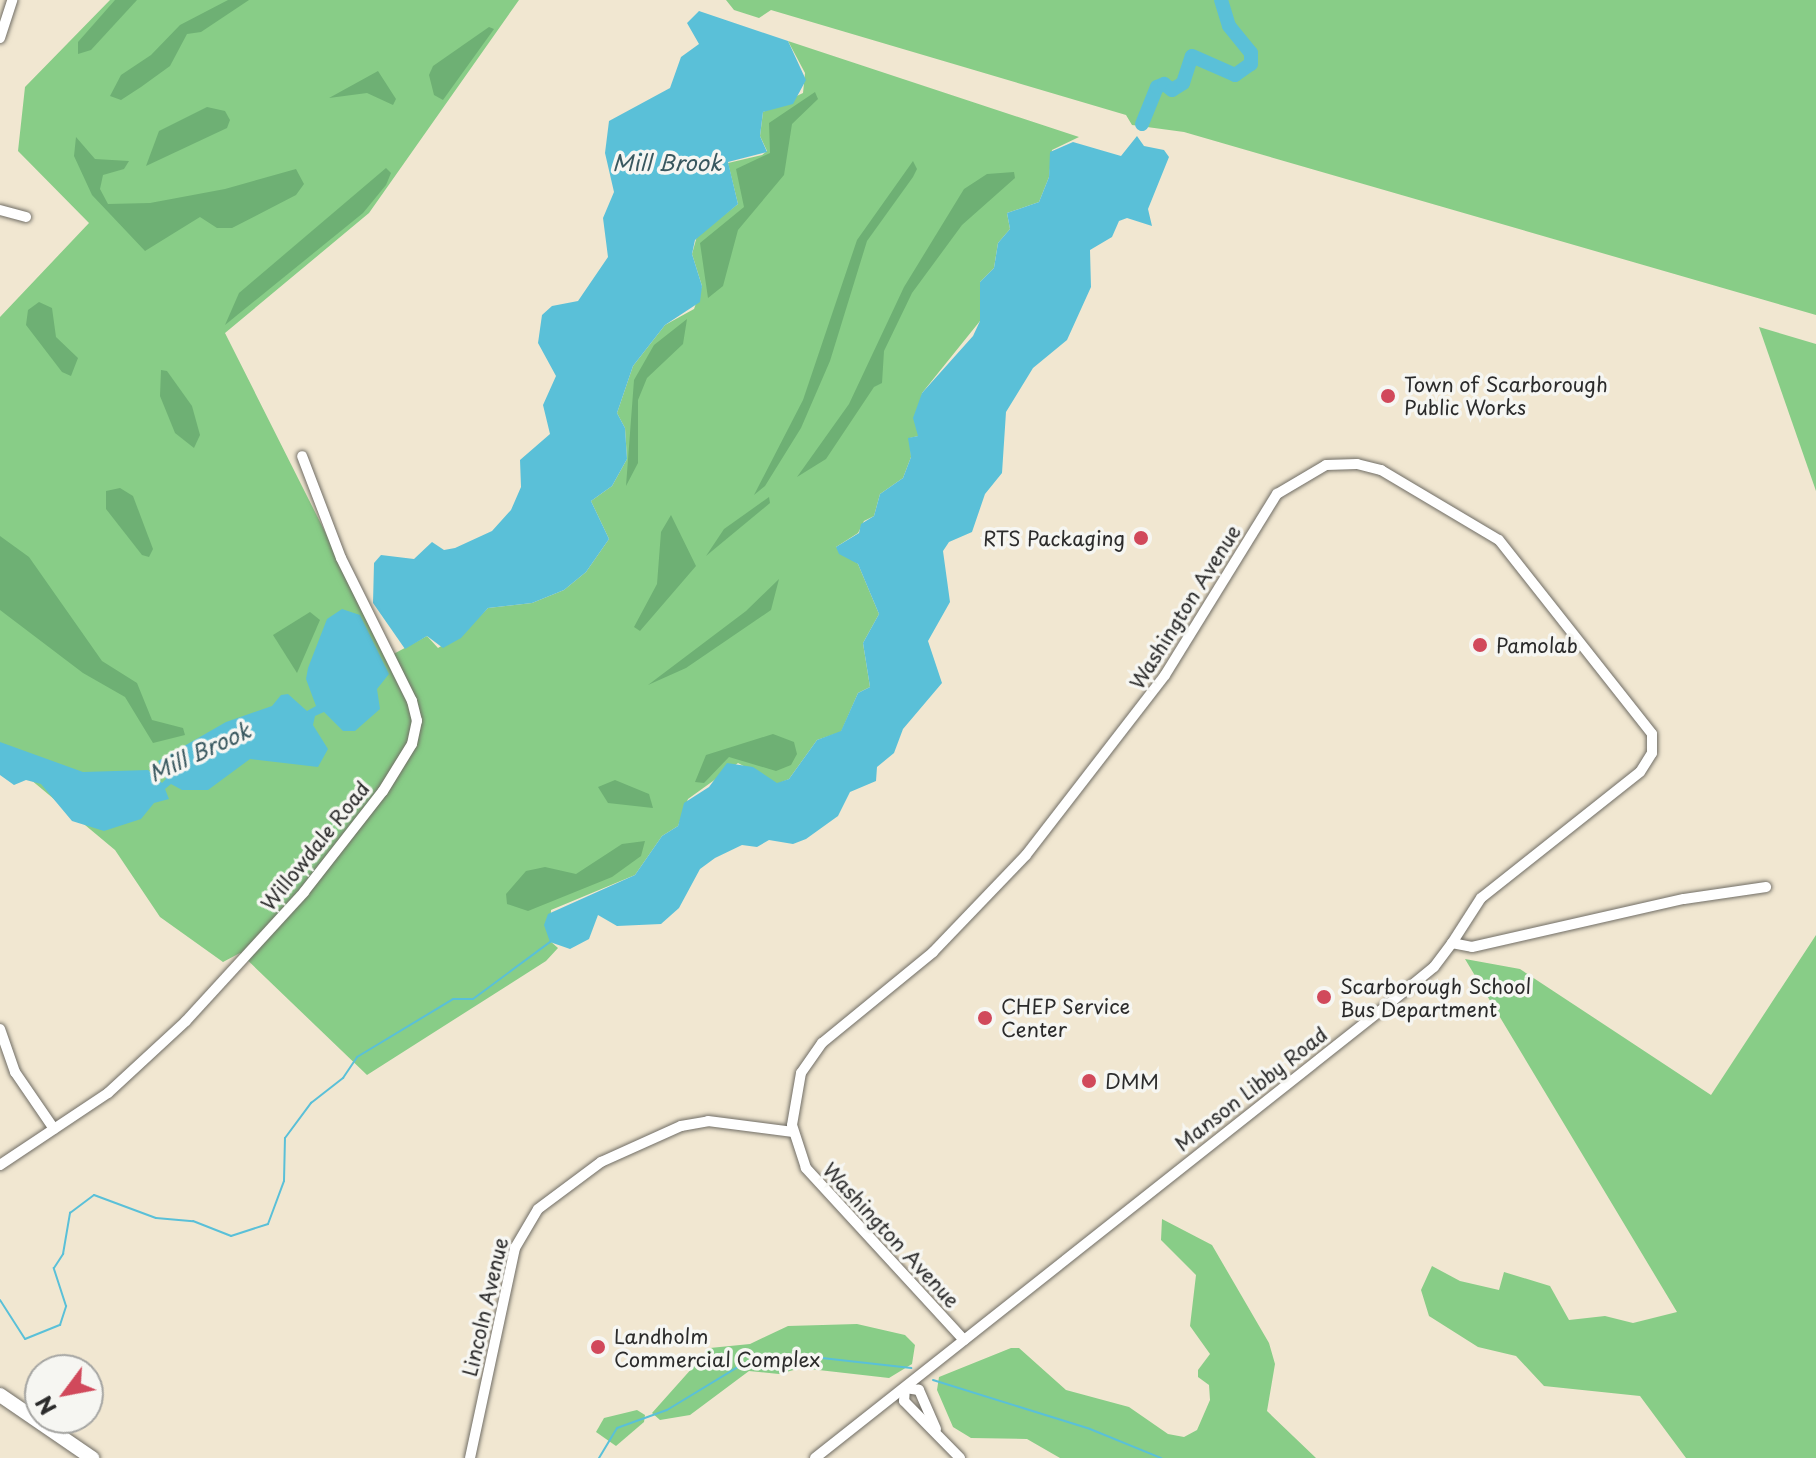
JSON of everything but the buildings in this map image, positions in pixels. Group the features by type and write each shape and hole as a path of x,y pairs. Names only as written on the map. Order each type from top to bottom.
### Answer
{"main road":[{"path":"0,1395 92,1458"}],"street":[{"path":"0,38 12,0"},
{"path":"0,210 26,217"},
{"name":"Willowdale Road","path":"0,1165 127,1078 242,961 348,837 412,744 417,721 412,701 341,558 302,456"},
{"name":"Washington Avenue","path":"964,1340 812,1178 793,1132 794,1094 814,1052 933,952 1026,855 1144,706 1277,494 1326,465 1381,470 1491,533 1516,557 1652,734 1652,753 1640,772 1481,898 1452,943"},
{"path":"1452,943 1472,947 1684,899 1766,887"},
{"name":"Manson Libby Road","path":"815,1458 1425,975 1452,943"},
{"path":"0,1029 15,1072 54,1129"},
{"name":"Lincoln Avenue","path":"470,1458 515,1248 538,1209 601,1162 681,1126 708,1121 793,1132"},
{"path":"936,1429 919,1390 905,1388 904,1401 936,1429 960,1458"}],"green space":[{"path":"110,0 519,0 369,213 225,333 388,657 427,636 438,648 463,633 488,608 532,603 564,590 586,572 609,539 591,501 612,486 627,459 625,428 617,413 633,366 665,325 694,309 702,286 692,254 697,236 738,204 728,163 767,151 760,136 763,112 803,93 805,73 788,41 1079,137 1052,150 1049,177 1039,202 1007,213 1010,229 998,243 994,268 980,282 980,321 922,393 918,436 910,438 911,457 903,478 880,494 874,516 864,521 858,533 836,547 858,564 879,614 863,643 870,687 858,693 841,732 817,740 789,779 777,784 738,763 688,799 678,826 662,836 635,875 551,910 550,941 558,948 546,961 367,1075 240,953 223,962 160,917 115,850 0,754 0,317 89,223 18,151 25,87"},
{"path":"115,0 137,0 91,50 78,54 78,42"},
{"path":"228,0 249,0 201,32 187,34 170,66 141,87 121,100 110,96 121,75 151,55 180,25"},
{"path":"726,0 1816,0 1816,315 1184,132 1132,125 1126,115 771,10 759,18 734,10"},
{"path":"489,27 494,29 443,100 434,95 429,75 433,66"},
{"path":"378,71 396,99 393,105 367,93 329,98"},
{"path":"815,92 818,99 792,124 784,175 738,230 723,286 708,298 700,243 744,207 736,169 770,153 769,123"},
{"path":"207,107 225,111 230,120 227,128 146,166 159,131"},
{"path":"76,137 95,159 129,161 124,169 103,175 100,189 108,204 150,203 225,189 296,169 304,184 296,195 232,228 217,228 200,217 145,251 92,195 74,156"},
{"path":"913,161 917,169 913,177 867,241 830,361 801,428 765,486 754,495 803,400 857,240"},
{"path":"386,168 391,173 386,185 363,213 225,325 239,293"},
{"path":"1014,172 1015,178 962,225 912,293 884,351 882,383 874,387 826,459 797,477 849,404 904,287 964,189 987,174"},
{"path":"39,302 52,308 56,337 78,358 71,376 62,372 26,325 28,310"},
{"path":"687,319 683,344 647,378 638,400 638,463 626,486 634,380 654,345"},
{"path":"1759,327 1816,344 1816,491"},
{"path":"161,370 167,371 192,406 200,435 194,448 175,433 160,396"},
{"path":"120,488 133,496 153,549 149,557 142,555 106,509 106,491"},
{"path":"769,497 770,503 706,556 724,529"},
{"path":"671,515 696,566 640,631 634,627 657,584 661,532"},
{"path":"0,536 29,557 102,661 137,683 152,720 183,728 185,735 153,743 125,697 83,673 0,610"},
{"path":"779,579 771,610 686,668 648,685 746,611"},
{"path":"310,612 320,620 297,673 273,635"},
{"path":"773,734 794,742 797,754 791,765 776,771 729,757 704,783 695,782 706,755"},
{"path":"615,780 649,794 653,808 608,803 598,787"},
{"path":"645,841 641,856 612,877 528,911 507,904 506,894 526,871 545,867 576,874 622,844"},
{"path":"1816,935 1816,1458 1686,1458 1640,1396 1544,1386 1516,1356 1478,1347 1429,1316 1421,1290 1432,1266 1460,1281 1499,1290 1504,1272 1550,1286 1569,1320 1605,1316 1633,1323 1677,1312 1465,959 1520,969 1711,1095"},
{"path":"1162,1219 1212,1245 1269,1343 1275,1364 1267,1411 1316,1458 1060,1458 1027,1439 971,1438 953,1427 937,1390 939,1377 1011,1348 1019,1348 1066,1390 1129,1407 1168,1434 1184,1437 1197,1430 1210,1400 1209,1385 1198,1377 1198,1370 1210,1354 1190,1326 1196,1275 1161,1240"},
{"path":"857,1324 905,1335 915,1345 912,1364 889,1378 801,1368 779,1374 749,1371 690,1415 660,1420 652,1413 710,1348 750,1344 788,1326"},
{"path":"637,1410 645,1415 644,1422 616,1446 596,1432 604,1418"}],"water":[{"name":"Mill Brook","path":"699,11 788,41 806,80 793,104 763,112 760,136 767,152 728,162 738,204 695,240 692,254 702,286 700,302 665,325 633,366 617,413 625,428 627,459 612,486 591,501 609,539 586,572 564,590 532,603 488,608 461,638 443,648 427,636 405,649 373,603 374,563 381,555 414,559 432,542 444,550 455,548 492,531 511,510 521,487 520,460 550,434 543,405 556,376 538,343 542,315 552,306 578,301 608,257 603,218 614,192 605,153 609,121 670,88 681,57 699,44 687,23"},
{"path":"1137,136 1144,146 1164,150 1169,157 1148,209 1152,226 1127,218 1119,221 1112,237 1090,250 1091,287 1067,340 1033,368 1006,412 1002,473 985,494 972,532 949,542 943,551 950,602 928,641 942,683 903,729 894,753 877,767 876,781 850,792 838,816 806,839 793,844 769,840 757,847 742,845 715,858 700,869 679,908 661,924 617,926 598,915 589,939 570,949 550,942 544,925 548,914 635,875 662,836 678,826 684,803 709,787 727,763 753,767 777,783 789,779 817,740 841,731 858,693 870,687 863,643 879,614 858,564 839,554 836,547 859,533 861,524 874,516 880,494 903,478 911,457 908,438 918,436 913,418 922,393 973,336 980,321 980,282 994,268 998,243 1010,229 1007,213 1039,202 1049,177 1050,152 1073,142 1121,156"},
{"name":"Mill Brook","path":"342,609 360,615 389,674 377,689 380,709 355,731 343,731 324,712 315,716 313,725 328,749 318,767 250,759 208,790 182,790 171,784 165,789 169,799 154,803 141,819 104,831 72,821 41,784 26,780 14,785 0,775 0,742 83,772 148,770 162,783 166,779 158,761 226,722 272,706 281,695 288,694 307,711 316,706 306,679 308,668 327,619"}],"waterway":[{"path":"1142,124 1157,87 1164,84 1172,90 1183,83 1192,56 1235,75 1251,64 1251,53 1229,26 1221,0"},
{"path":"0,1300 25,1339 60,1325 66,1306 54,1268 63,1254 70,1213 94,1195 156,1218 193,1221 231,1236 268,1224 284,1181 285,1138 311,1103 343,1078 357,1057 453,999 473,999 550,942"},
{"path":"599,1458 617,1428 667,1410 741,1365 804,1356 911,1368"},
{"path":"933,1380 1090,1429 1161,1458"}],"place":[{"name":"Town of Scarborough Public Works","path":"1388,396"},
{"name":"RTS Packaging","path":"1141,538"},
{"name":"Pamolab","path":"1480,645"},
{"name":"Scarborough School Bus Department","path":"1324,997"},
{"name":"CHEP Service Center","path":"985,1018"},
{"name":"DMM","path":"1089,1081"},
{"name":"Landholm Commercial Complex","path":"598,1347"}]}
